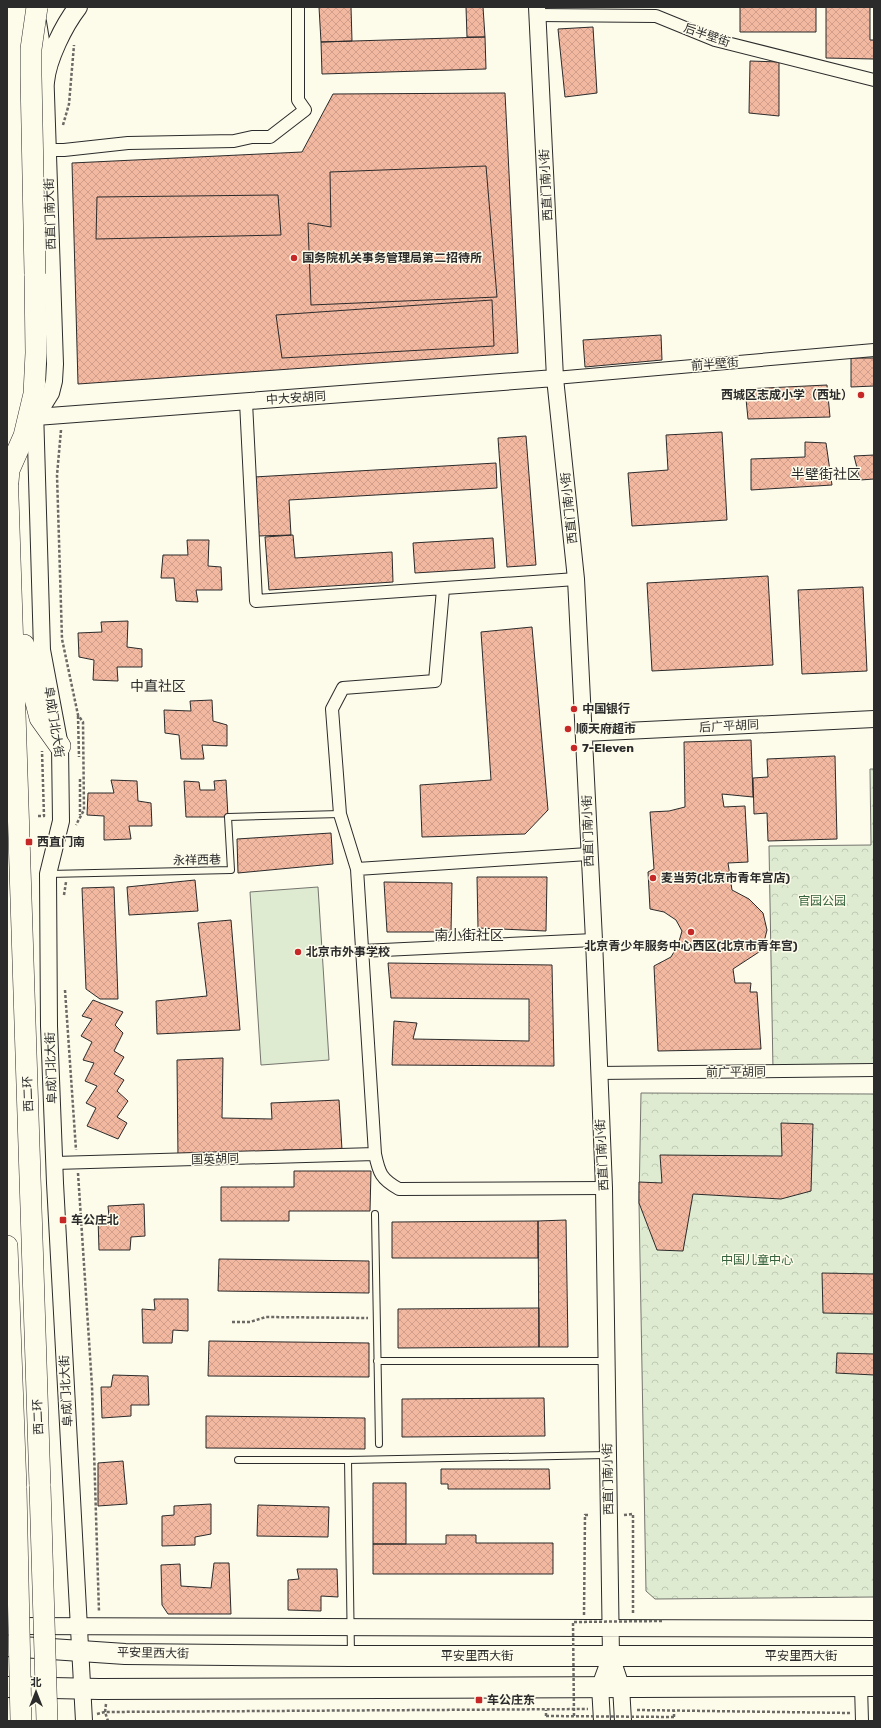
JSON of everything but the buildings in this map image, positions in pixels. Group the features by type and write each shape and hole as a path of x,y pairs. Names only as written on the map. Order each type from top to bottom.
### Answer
{"highway":[{"path":"8,483 9,470 31,423 31,410 35,386 35,274 31,76 32,42 37,7"},
{"name":"西二环","path":"7,466 10,600 18,762 47,1721"},
{"path":"10,600 22,635 28,670 40,718 51,745"},
{"name":"西二环","path":"7,1246 16,1488 21,1721"}],"main road":[{"path":"45,82 49,65 61,35 78,7"},
{"name":"平安里西大街","path":"7,1646 124,1654 351,1656 874,1656"},
{"path":"7,1687 479,1688 600,1686 868,1686"}],"street":[{"name":"西直门南大街","path":"31,423 50,393 55,371 54,150 45,82 42,45 34,7"},
{"path":"54,150 128,143 234,141 252,137 270,137 305,110 298,100 298,7"},
{"name":"后半壁街","path":"537,11 656,16 715,40 874,80"},
{"name":"西直门南小街","path":"537,11 555,378 576,579 584,733 588,854 594,940 598,1073 604,1188 611,1656 621,1686 623,1715"},
{"name":"前半壁街","path":"555,378 874,350"},
{"name":"中大安胡同","path":"31,423 62,415 555,378"},
{"path":"246,402 256,601 576,579"},
{"name":"阜成门北大街","path":"31,423 42,650 51,745 61,821 48,874 49,1026 83,1719"},
{"path":"443,589 434,681 343,688 332,709 340,814 357,869 374,1154 379,1173 388,1183 399,1189 604,1188"},
{"name":"后广平胡同","path":"584,733 874,719"},
{"path":"357,869 588,854"},
{"path":"362,952 594,940"},
{"name":"前广平胡同","path":"598,1073 874,1070"},
{"name":"国英胡同","path":"55,1163 374,1154"},
{"path":"7,1626 874,1629"},
{"name":"西直门南小街","path":"602,1715 600,1686 611,1656"},
{"path":"862,1717 868,1686"}],"lane":[{"name":"永祥西巷","path":"48,874 230,870 228,817 340,814"},
{"path":"374,1214 379,1444"},
{"path":"377,1361 606,1361"},
{"path":"238,1460 348,1460 608,1455"},
{"path":"348,1460 350,1475 351,1656"}],"path":[{"path":"54,150 69,104 75,43"},
{"path":"62,415 57,474 62,639 78,715 79,757"},
{"path":"78,715 83,722 84,810 80,815"},
{"path":"38,816 44,816 51,745"},
{"path":"76,827 80,815 80,779"},
{"path":"64,897 67,874"},
{"path":"64,983 92,1386 100,1627"},
{"path":"232,1322 250,1322 266,1317 376,1318"},
{"path":"624,1515 633,1514 633,1621"},
{"path":"584,1621 585,1515 589,1515"},
{"path":"574,1716 574,1622 662,1621"},
{"path":"108,1688 105,1712 108,1721"},
{"path":"546,1710 546,1716 674,1717 674,1711"},
{"path":"83,1719 105,1712 546,1710 602,1715"},
{"path":"623,1715 674,1711 862,1717"}],"green space":[{"name":"官园公园","path":"870,769 874,769 874,1069 773,1070 769,846 871,845"},
{"path":"318,887 329,1060 261,1065 250,892"},
{"name":"中国儿童中心","path":"641,1093 874,1094 874,1597 655,1599 646,1591 639,1203"}],"place":[{"name":"国务院机关事务管理局第二招待所","path":"294,258"},
{"name":"西城区志成小学（西址）","path":"861,395"},
{"name":"中国银行","path":"574,709"},
{"name":"顺天府超市","path":"568,729"},
{"name":"7-Eleven","path":"574,748"},
{"name":"西直门南","path":"29,842"},
{"name":"麦当劳(北京市青年宫店)","path":"653,878"},
{"name":"北京青少年服务中心西区(北京市青年宫)","path":"691,932"},
{"name":"北京市外事学校","path":"298,952"},
{"name":"车公庄北","path":"63,1220"},
{"name":"车公庄东","path":"479,1700"}],"district":[{"name":"半壁街社区","path":"826,474"},
{"name":"中直社区","path":"158,686"},
{"name":"南小街社区","path":"469,935"}]}
